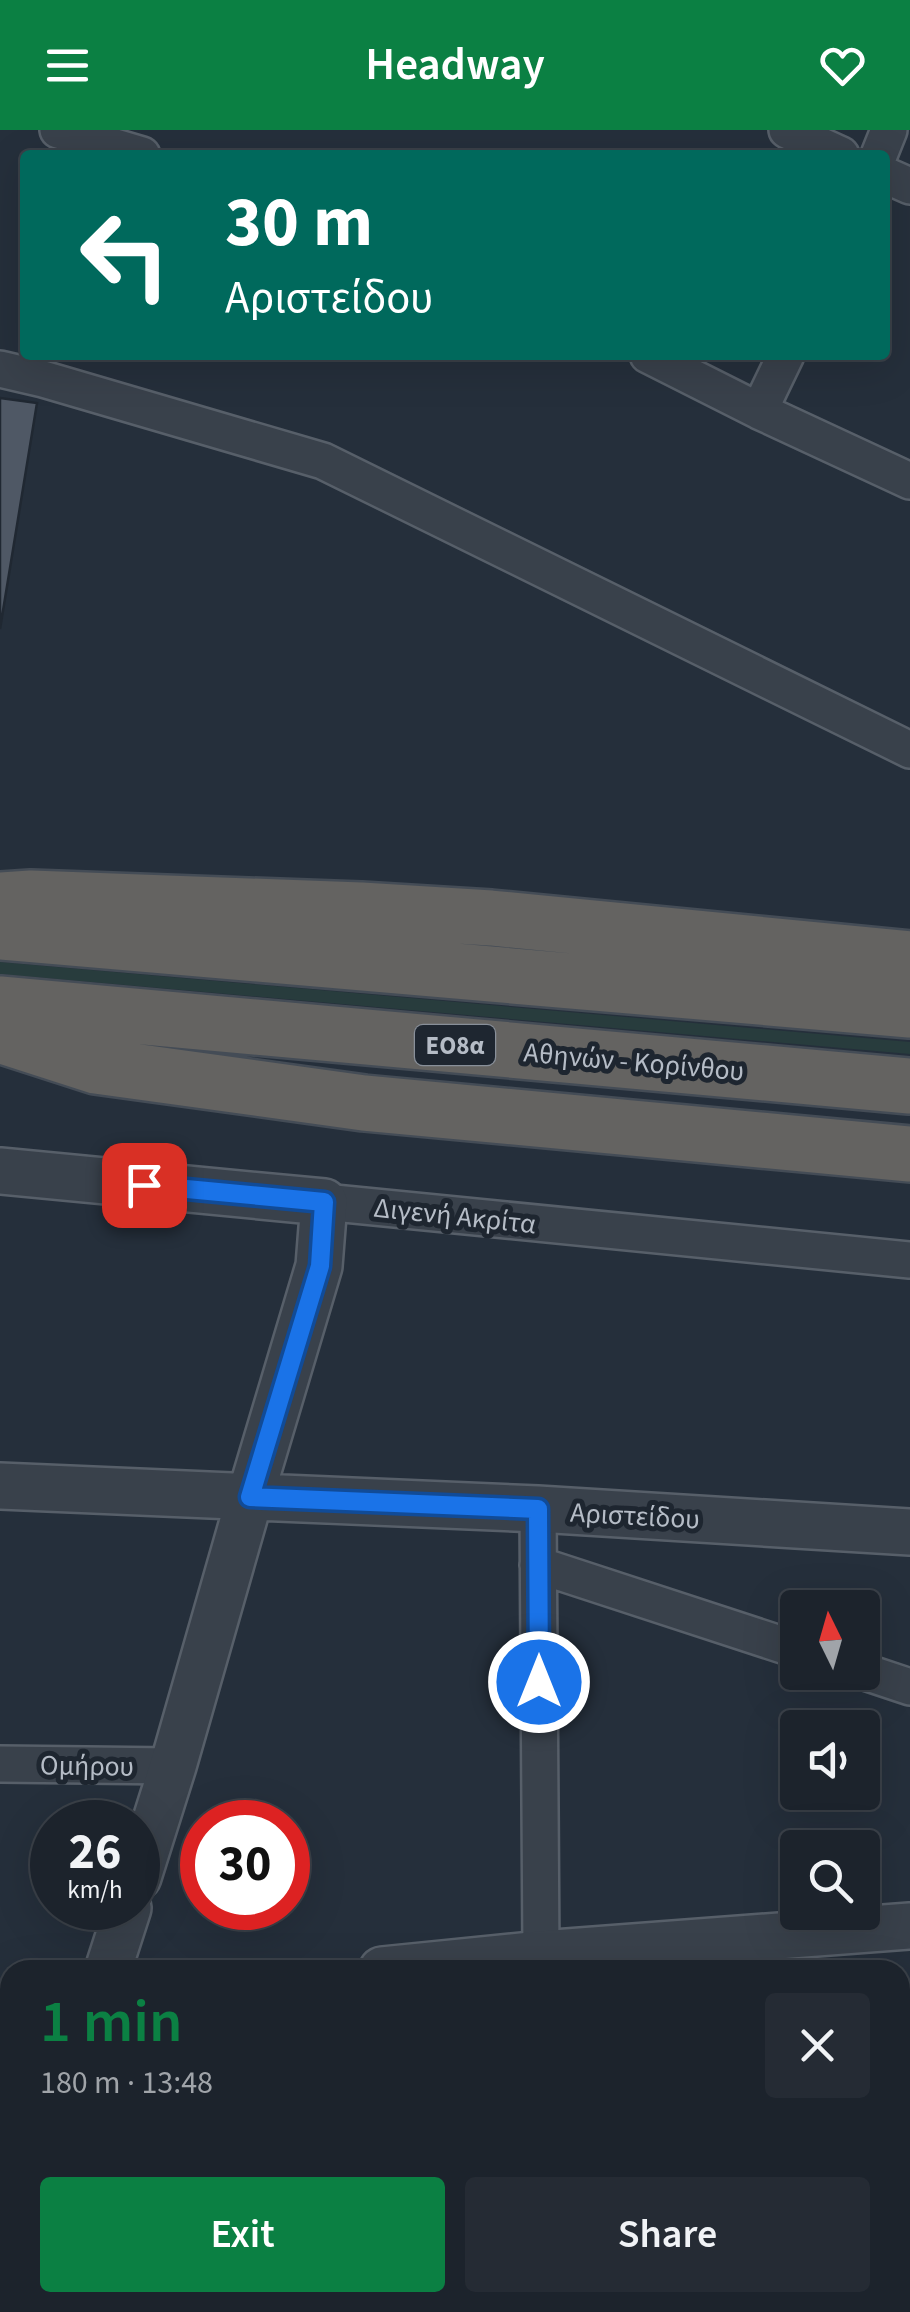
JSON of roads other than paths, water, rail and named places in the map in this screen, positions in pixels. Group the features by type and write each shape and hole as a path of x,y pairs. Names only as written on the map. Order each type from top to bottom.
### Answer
{"highway":[{"path":"0,900 50,898 436,914 910,958"},
{"path":"0,932 910,1010"},
{"name":"Αθηνών - Κορίνθου","path":"0,1004 910,1086"},
{"path":"0,1035 96,1066 364,1103 910,1154"}],"street":[{"path":"58,130 125,150"},
{"path":"786,130 830,150"},
{"path":"658,360 910,482"},
{"path":"760,411 784,360"},
{"path":"0,369 323,461 910,750"},
{"name":"Διγενή Ακρίτα","path":"0,1171 910,1260"},
{"path":"160,1808 320,1266 324,1202"},
{"name":"Αριστείδου","path":"0,1486 538,1509 910,1532"},
{"path":"538,1509 541,1954"},
{"path":"538,1565 780,1644"},
{"path":"880,1677 910,1687"},
{"name":"Ομήρου","path":"0,1764 173,1766"},
{"path":"481,1960 541,1954 756,1954 910,1926"},
{"path":"111,1960 121,1930"}]}
